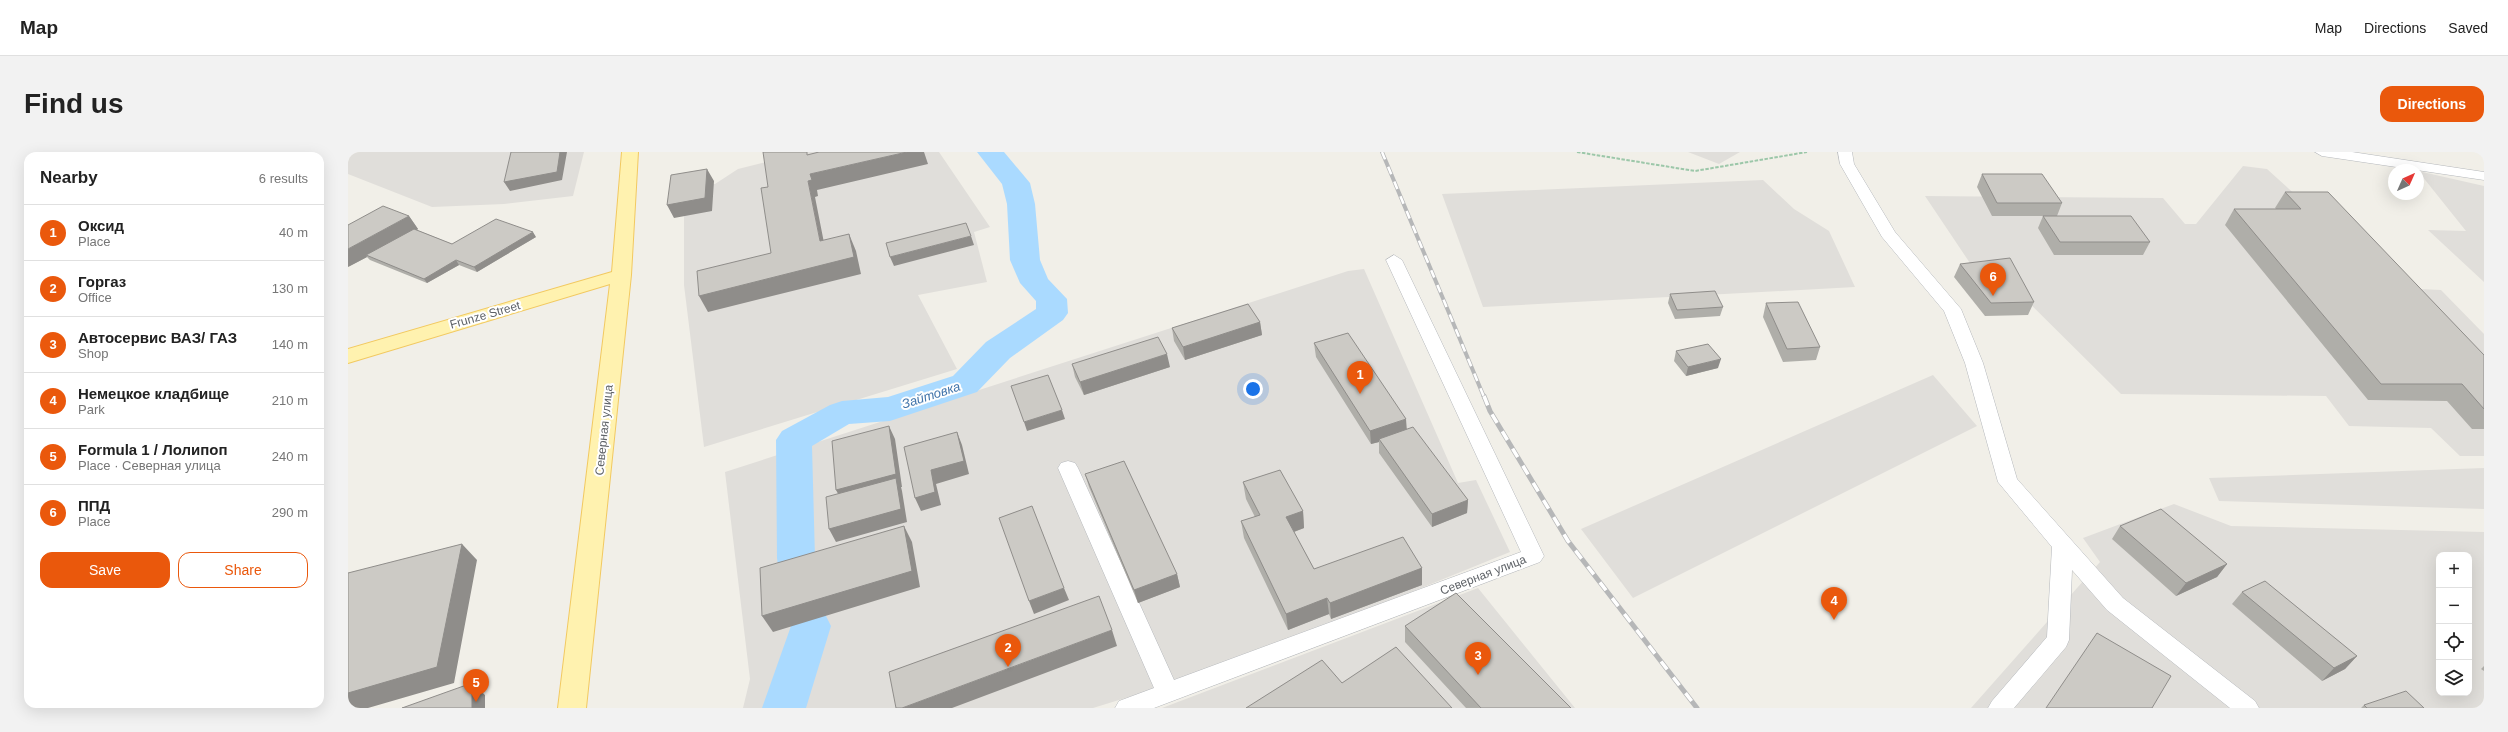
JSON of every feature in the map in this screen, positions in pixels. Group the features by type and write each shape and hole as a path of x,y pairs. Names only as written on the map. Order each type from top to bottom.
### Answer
{"main road":[{"name":"Северная улица","path":"572,708 621,275 630,152"},
{"name":"Frunze Street","path":"348,356 621,275"}],"street":[{"path":"1845,152 1847,164 1888,234 1952,309 1974,363 2008,482 2115,604 2247,708"},
{"path":"2322,152 2484,176"},
{"name":"Северная улица","path":"1127,708 1533,556 1394,260"},
{"path":"1068,468 1168,693"},
{"path":"2000,708 2058,640 2063,545"}],"path":[{"path":"1577,152 1695,171 1807,152"}],"shaded area":[{"path":"348,152 584,152 573,196 504,204 432,207 348,174"},
{"path":"806,152 939,152 990,227 974,232 987,282 918,295 957,369 704,447 684,285 684,185 715,184 738,169"},
{"path":"1688,152 1740,152 1719,164"},
{"path":"2243,166 2267,169 2399,288 2441,290 2484,334 2484,456 2460,456 2431,428 2349,426 2326,396 2121,394 2010,284 1984,284 1925,196 2163,198 2185,224 2196,224"},
{"path":"2424,172 2484,186 2484,282 2428,230 2466,231 2424,178"},
{"path":"1763,180 1794,209 1829,231 1855,287 1483,307 1442,194"},
{"path":"1364,269 1458,483 1476,480 1510,552 1226,667 1093,708 743,708 750,679 725,472 1348,271"},
{"path":"1933,375 1977,426 1633,598 1581,529"},
{"path":"2484,468 2484,509 2219,501 2209,478"},
{"path":"2174,504 2231,526 2484,532 2484,708 1971,708 2100,562 2083,538"},
{"path":"1478,588 1575,708 1162,708"}],"building":[{"path":"511,152 560,152 557,172 504,182"},
{"path":"763,152 807,152 807,155 819,152 907,152 810,174 812,180 808,181 820,241 849,234 854,257 699,296 697,271 771,253 761,188 768,187"},
{"path":"707,169 705,198 667,205 671,175"},
{"path":"1982,174 2042,174 2062,203 1997,203"},
{"path":"2285,192 2328,192 2484,355 2484,409 2462,384 2381,384 2234,209 2301,209"},
{"path":"383,206 409,216 348,249 348,225"},
{"path":"2043,216 2131,216 2150,242 2060,242"},
{"path":"496,219 533,232 474,267 456,260 424,279 366,255 414,229 452,244"},
{"path":"966,223 971,236 890,257 886,243"},
{"path":"2010,258 2034,302 1991,303 1960,264"},
{"path":"1715,291 1723,307 1677,310 1670,294"},
{"path":"1798,302 1820,347 1787,349 1766,303"},
{"path":"1248,304 1260,322 1183,347 1172,328"},
{"path":"1348,333 1406,419 1370,431 1314,343"},
{"path":"1158,337 1167,354 1080,382 1072,364"},
{"path":"1708,344 1721,359 1688,367 1676,351"},
{"path":"1048,375 1062,410 1024,422 1011,386"},
{"path":"889,426 896,474 836,490 832,441"},
{"path":"1413,427 1468,500 1432,514 1379,439"},
{"path":"957,432 964,461 931,470 935,492 915,498 904,447"},
{"path":"1124,461 1177,574 1134,590 1085,474"},
{"path":"1280,470 1303,511 1286,517 1314,569 1403,537 1422,568 1330,603 1327,598 1286,614 1241,521 1260,515 1243,482"},
{"path":"896,478 901,509 829,529 826,497"},
{"path":"1032,506 1064,588 1029,601 999,518"},
{"path":"2161,509 2227,564 2186,583 2120,526"},
{"path":"904,526 912,571 762,616 760,568"},
{"path":"462,544 437,667 348,693 348,573"},
{"path":"2265,581 2357,656 2334,668 2242,592"},
{"path":"1456,593 1571,708 1481,708 1405,626"},
{"path":"1099,596 1112,630 902,708 896,708 889,672"},
{"path":"2097,633 2171,676 2152,708 2046,708"},
{"path":"1396,647 1452,708 1246,708 1322,660 1342,683"},
{"path":"472,683 472,708 402,708"},
{"path":"2406,691 2424,708 2367,708 2364,705"}],"waterway":[{"name":"Зайтовка","path":"799,573 796,558 794,440 842,413 890,409 965,384 998,350 1052,313 1051,299 1035,283 1025,260 1021,204 1016,183 990,152"},
{"name":"Зайтовка","path":"784,708 811,626"}],"railway":[{"path":"1382,152 1484,397"},
{"path":"1484,396 1490,411 1568,541 1697,708"}],"place":[{"name":"ППД","path":"1993,296"},
{"name":"Оксид","path":"1360,394"},
{"name":"Немецкое кладбище","path":"1834,620"},
{"name":"Горгаз","path":"1008,667"},
{"name":"Автосервис ВАЗ/ ГАЗ","path":"1478,675"},
{"name":"Formula 1 / Лолипоп","path":"476,702"}]}
